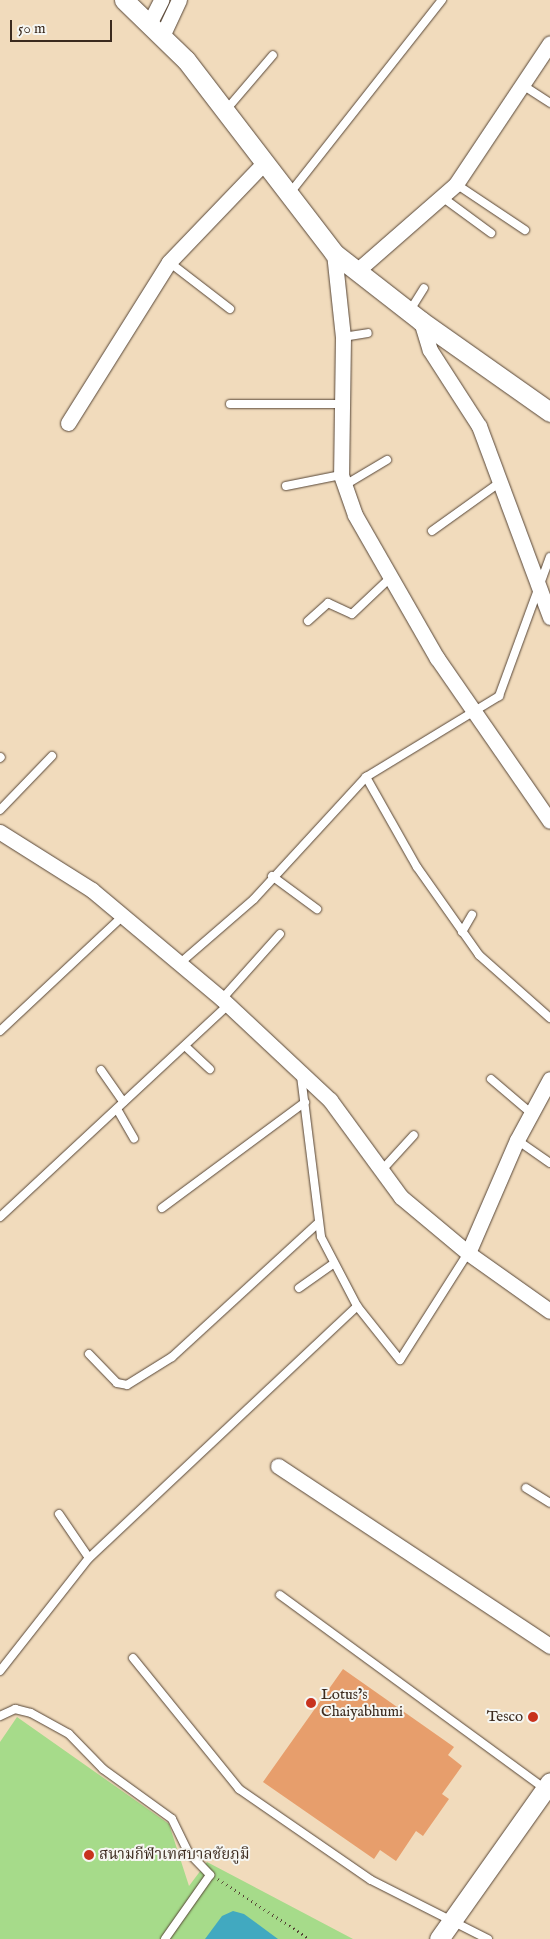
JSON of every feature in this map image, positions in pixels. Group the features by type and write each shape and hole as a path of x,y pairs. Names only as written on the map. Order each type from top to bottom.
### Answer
{"street":[{"path":"124,0 156,28 226,110 264,163 334,253 358,269 415,317 550,412"},
{"path":"156,28 161,0"},
{"path":"156,28 179,0"},
{"path":"358,269 456,184 550,43"},
{"path":"68,423 169,262 264,163"},
{"path":"334,253 344,337 340,404 343,480 388,580 472,710 550,821"},
{"path":"415,317 430,350 479,426 538,593 550,617"},
{"path":"0,832 124,915 225,1002 330,1100 401,1196 468,1252 550,1311"},
{"path":"468,1252 517,1140 550,1079"},
{"path":"278,1466 550,1646"},
{"path":"440,1939 548,1785"}],"lane":[{"path":"289,195 442,0"},
{"path":"226,110 273,55"},
{"path":"521,84 550,102"},
{"path":"456,184 525,230"},
{"path":"442,197 491,233"},
{"path":"169,262 230,308"},
{"path":"415,317 424,288"},
{"path":"344,337 368,333"},
{"path":"230,404 340,404"},
{"path":"286,486 343,480 387,460"},
{"path":"432,531 499,483"},
{"path":"179,964 254,899 272,876 366,776 472,710 487,707 499,696 550,557"},
{"path":"308,621 328,603 352,614 388,580"},
{"path":"0,810 52,756"},
{"path":"366,776 417,867 462,932 504,980 550,1018"},
{"path":"272,876 318,908"},
{"path":"0,1031 124,915"},
{"path":"462,932 472,915"},
{"path":"0,1217 185,1046 225,1002 280,934"},
{"path":"185,1046 210,1070"},
{"path":"101,1070 123,1102"},
{"path":"301,1071 318,1223 333,1264 357,1306 400,1360 468,1252"},
{"path":"491,1079 531,1113"},
{"path":"162,1208 305,1102"},
{"path":"117,1109 134,1138"},
{"path":"382,1170 414,1135"},
{"path":"517,1140 550,1163"},
{"path":"89,1354 118,1382 127,1386 172,1357 318,1223"},
{"path":"299,1288 333,1264"},
{"path":"0,1671 89,1558 357,1306"},
{"path":"526,1488 550,1503"},
{"path":"59,1514 89,1558"},
{"path":"280,1595 548,1785"},
{"path":"133,1658 239,1789 371,1880 488,1939"},
{"path":"0,1716 15,1709 31,1713 69,1734 103,1769 172,1818 188,1852 210,1874 165,1939"}],"path":[{"path":"210,1874 310,1939"}],"green space":[{"name":"สนามกีฬาเทศบาลชัยภูมิ","path":"17,1717 169,1824 189,1886 207,1862 353,1939 0,1939 0,1742"}],"water":[{"path":"233,1911 244,1914 278,1939 205,1939 222,1916"}],"building":[{"path":"343,1669 454,1747 448,1755 462,1766 442,1794 449,1799 423,1836 416,1831 396,1861 380,1850 374,1859 263,1782"}],"place":[{"name":"Lotus’s Chaiyabhumi","path":"311,1703"},
{"name":"Tesco","path":"533,1717"},
{"name":"สนามกีฬาเทศบาลชัยภูมิ","path":"89,1855"}]}
